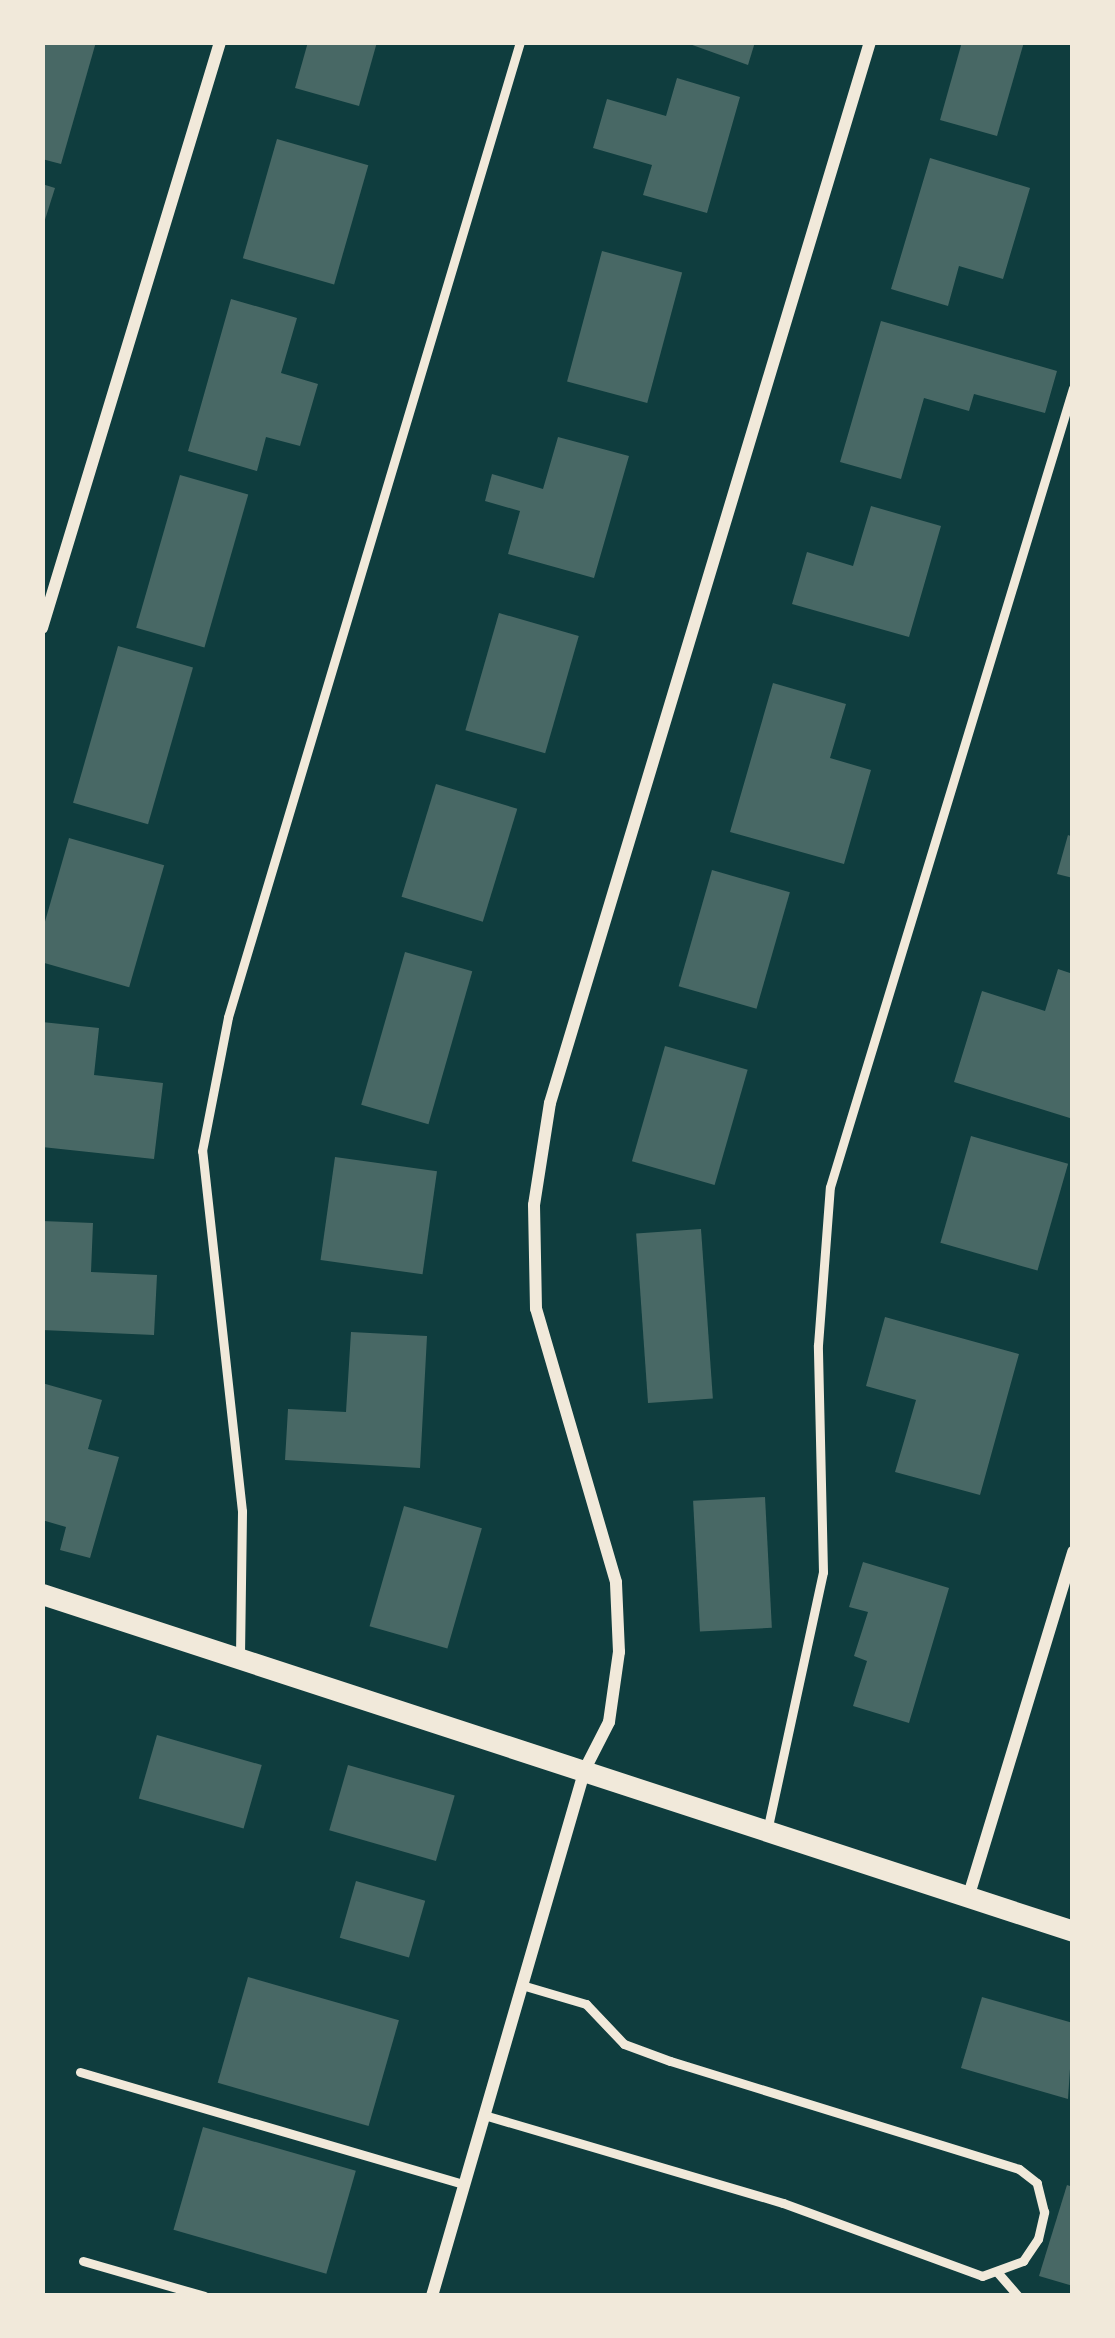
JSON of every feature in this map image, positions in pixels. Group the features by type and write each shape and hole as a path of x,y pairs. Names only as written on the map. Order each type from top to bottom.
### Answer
{"street":[{"path":"42,628 220,42"},
{"path":"437,2295 464,2184 585,1769 609,1722 619,1652 616,1582 536,1309 534,1205 550,1102 870,42"},
{"path":"968,1899 1073,1552"},
{"path":"42,1594 1073,1931"}],"lane":[{"path":"240,1655 242,1511 202,1151 228,1017 520,42"},
{"path":"766,1831 823,1572 818,1345 830,1187 1073,388"},
{"path":"484,2115 783,2203 982,2276 1024,2261 1045,2212 1037,2183 1019,2169 624,2044 586,2004 522,1985"},
{"path":"80,2072 464,2184"},
{"path":"83,2261 204,2296"},
{"path":"998,2273 1018,2296"}],"building":[{"path":"42,42 96,42 61,164 42,159"},
{"path":"308,42 377,42 359,106 295,88"},
{"path":"684,42 755,42 748,65"},
{"path":"962,42 1024,42 997,136 940,120"},
{"path":"677,78 740,97 707,213 643,195 652,165 593,148 607,99 666,116"},
{"path":"277,139 368,165 334,284 243,258"},
{"path":"930,158 1030,188 1003,279 959,266 948,306 891,289"},
{"path":"42,184 55,188 43,226 42,226"},
{"path":"602,251 682,272 647,403 567,381"},
{"path":"231,299 297,318 281,373 318,384 300,446 266,437 257,471 188,451"},
{"path":"881,321 1057,371 1045,413 974,394 969,411 924,398 901,479 840,462"},
{"path":"558,437 629,456 594,578 508,554 520,511 485,501 492,474 543,489"},
{"path":"180,475 248,495 204,647 136,628"},
{"path":"871,506 941,526 909,637 792,604 807,552 853,566"},
{"path":"499,613 579,636 545,753 465,730"},
{"path":"118,646 193,667 148,824 73,803"},
{"path":"773,683 846,704 830,758 871,770 844,864 730,832"},
{"path":"436,784 517,809 483,922 402,897"},
{"path":"1068,835 1073,837 1073,878 1057,874"},
{"path":"69,838 164,865 129,987 42,962 42,932"},
{"path":"712,870 790,892 757,1009 679,986"},
{"path":"405,952 472,971 428,1124 361,1105"},
{"path":"1058,969 1073,974 1073,1119 954,1082 982,991 1045,1011"},
{"path":"42,1022 99,1028 94,1075 163,1083 154,1159 42,1147"},
{"path":"665,1046 748,1070 715,1185 632,1161"},
{"path":"971,1136 1068,1164 1037,1271 940,1243"},
{"path":"335,1157 437,1171 423,1274 321,1260"},
{"path":"42,1221 93,1223 91,1272 157,1275 154,1335 42,1330"},
{"path":"701,1229 713,1399 648,1403 636,1234"},
{"path":"885,1317 1019,1354 980,1495 895,1472 916,1400 866,1386"},
{"path":"351,1332 427,1336 420,1468 285,1460 288,1409 346,1412"},
{"path":"42,1383 102,1400 88,1449 119,1457 90,1558 60,1550 66,1527 42,1520"},
{"path":"765,1497 772,1628 700,1632 693,1501"},
{"path":"404,1506 482,1528 447,1648 370,1626"},
{"path":"863,1562 949,1588 909,1723 853,1706 867,1661 854,1656 868,1612 849,1607"},
{"path":"157,1735 262,1765 244,1828 139,1798"},
{"path":"348,1765 455,1796 436,1861 329,1830"},
{"path":"356,1881 425,1901 409,1958 340,1938"},
{"path":"248,1977 399,2020 369,2126 218,2083"},
{"path":"982,1997 1073,2023 1068,2099 961,2068"},
{"path":"203,2127 356,2171 326,2274 174,2230"},
{"path":"1067,2185 1073,2187 1073,2286 1039,2276"}]}
